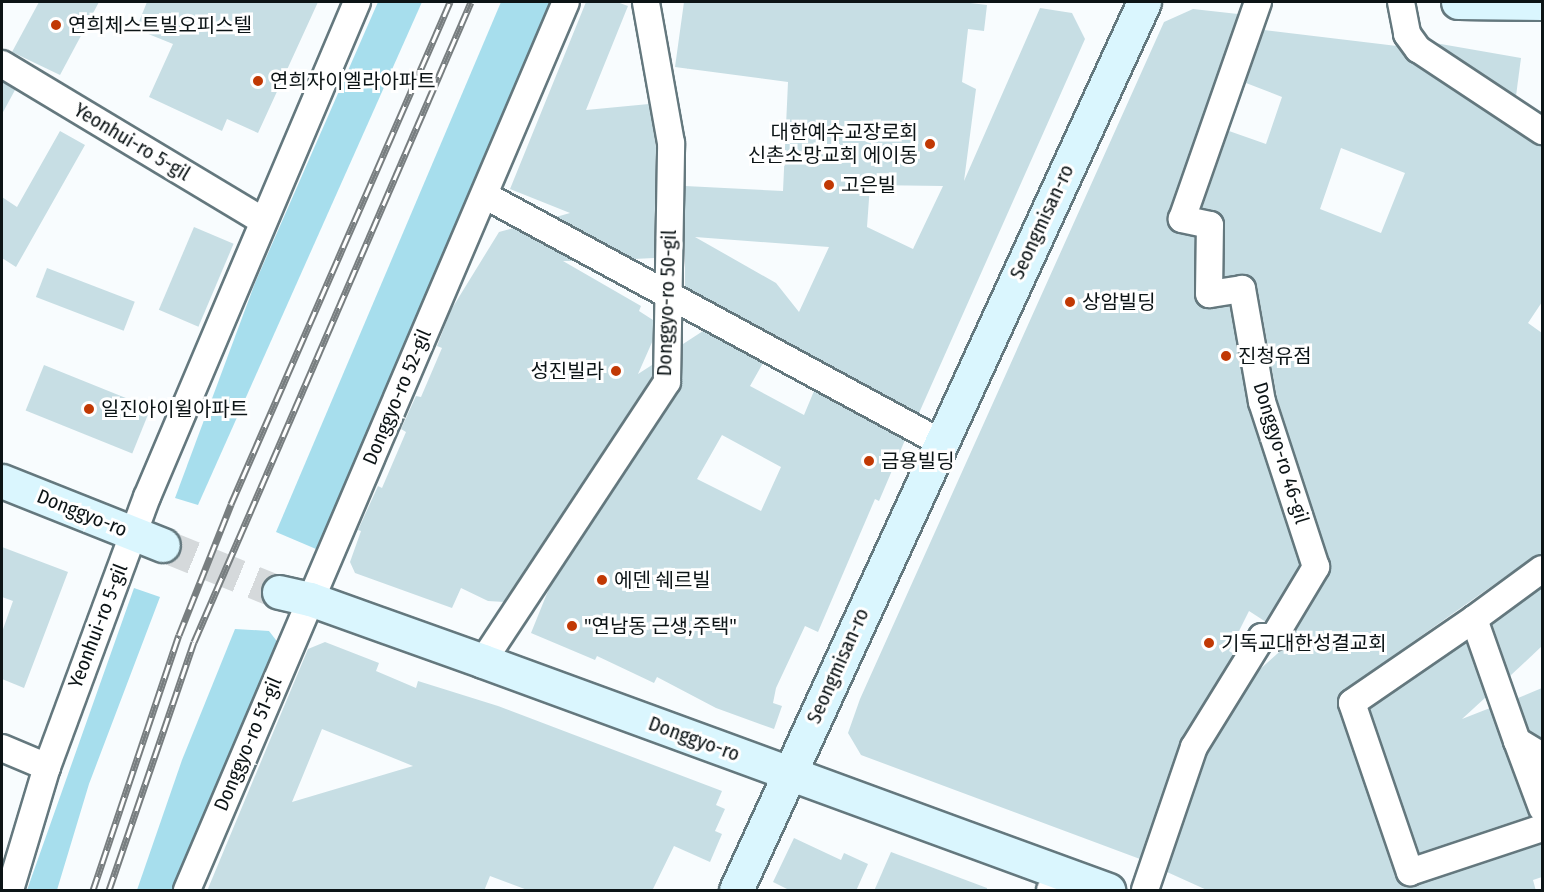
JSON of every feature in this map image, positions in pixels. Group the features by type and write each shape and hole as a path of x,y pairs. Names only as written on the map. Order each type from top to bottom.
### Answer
{"street":[{"name":"Yeonhui-ro 5-gil","path":"10,891 47,767 148,539 262,220 357,2"},
{"name":"Donggyo-ro 52-gil","path":"294,596 486,196 566,2"},
{"name":"Donggyo-ro 50-gil","path":"483,661 667,382 671,143 646,2"},
{"name":"Seongmisan-ro","path":"736,891 940,442 1144,2"},
{"name":"Donggyo-ro 46-gil","path":"1145,891 1194,747 1262,637 1275,637 1316,567 1262,402 1242,289 1209,294 1210,225 1182,219 1257,2"},
{"path":"1401,2 1407,34 1418,50 1542,131"},
{"path":"1458,2 1542,3"},
{"name":"Yeonhui-ro 5-gil","path":"2,64 262,220"},
{"path":"486,196 669,298 940,442"},
{"name":"Donggyo-ro","path":"2,482 148,539"},
{"path":"1542,569 1352,704 1410,872 1542,828"},
{"name":"Donggyo-ro","path":"294,596 483,661 791,774 1057,882 1108,891"},
{"name":"Donggyo-ro 51-gil","path":"187,891 294,596"},
{"path":"1474,619 1542,808"},
{"path":"1517,741 1542,756"},
{"path":"2,747 47,767"}],"shaded area":[{"path":"378,2 422,2 198,505 175,498 255,283"},
{"path":"501,2 551,2 447,264 316,549 276,532"},
{"path":"134,588 160,597 89,784 57,890 27,890"},
{"path":"235,629 269,631 286,653 192,890 137,890 182,760"}],"building":[{"name":"연희체스트빌오피스텔","path":"39,2 99,2 60,75 12,52"},
{"path":"147,2 318,2 258,133 227,119 222,131 149,97 173,44 136,29"},
{"path":"586,2 617,2 628,6 586,110 649,104 656,147 654,258 634,259 556,217 570,213 510,189"},
{"path":"684,2 962,2 987,5 984,31 968,29 962,82 976,89 964,181 1040,8 1072,13 1085,39 919,413 685,287 685,186 783,191 788,82 675,67","holes":["870,185 943,186 913,249 867,227","695,237 829,247 799,312 776,283"]},
{"path":"1193,9 1238,14 1167,222 1172,230 1195,237 1197,303 1211,309 1230,306 1248,407 1300,565 1266,622 1249,611 1229,651 1234,654 1180,742 1140,859 861,755 848,733 860,699 1164,22"},
{"path":"1264,30 1397,46 1410,62 1542,146 1542,302 1528,323 1542,333 1542,554 1533,557 1343,691 1338,699 1400,883 1415,886 1542,844 1542,877 1533,880 1536,891 1209,891 1167,872 1208,753 1258,671 1287,645 1331,569 1277,398 1257,286 1247,275 1224,277 1224,219 1219,213 1202,208 1229,131 1266,144 1282,97 1246,83","holes":["1341,148 1405,173 1381,233 1320,209"]},
{"path":"1435,43 1521,58 1516,96"},
{"path":"2,81 15,90 2,114"},
{"path":"60,131 85,145 16,267 2,258 2,197 17,207"},
{"path":"194,227 234,244 198,327 159,310"},
{"path":"514,228 574,261 563,261 641,306 639,311 653,320 653,340 638,374 652,365 652,377 504,602 488,601 461,588 452,608 355,573 350,562 361,531 358,530 378,486 382,488 406,432 401,429 416,396 421,397 442,348 437,346 451,310 499,232"},
{"path":"47,268 135,302 124,331 36,297"},
{"path":"703,331 763,363 750,386 804,415 814,391 905,440 879,501 875,499 818,632 805,626 776,688 773,703 782,706 774,729 716,708 657,677 654,683 597,656 595,660 531,633 550,586 680,390 683,344","holes":["722,435 781,467 761,511 697,479"]},
{"name":"일진아이윌아파트","path":"44,365 151,408 132,454 26,410"},
{"path":"2,547 68,572 24,688 2,679 2,632 13,601 2,597"},
{"path":"1542,587 1542,646 1510,676 1492,624"},
{"path":"325,642 379,663 376,671 416,688 418,681 498,706 722,791 716,805 725,809 715,831 722,834 710,862 674,846 652,891 530,891 490,876 484,891 207,891 308,649","holes":["322,729 413,766 292,802"]},
{"path":"1466,642 1486,697 1462,719 1490,708 1530,816 1419,853 1370,709"},
{"path":"1542,688 1542,739 1529,731 1518,698"},
{"path":"794,838 841,860 844,853 868,864 856,891 791,891 773,882"},
{"path":"891,852 987,888 987,891 874,891"}],"tunnel":[{"path":"163,545 279,592"}],"railway":[{"path":"93,890 179,635 231,504 450,2"},
{"path":"109,890 194,642 471,2"}],"place":[{"name":"연희체스트빌오피스텔","path":"56,25"},
{"name":"연희자이엘라아파트","path":"258,81"},
{"name":"대한예수교장로회 신촌소망교회 에이동","path":"930,144"},
{"name":"고은빌","path":"829,185"},
{"name":"상암빌딩","path":"1070,302"},
{"name":"진청유점","path":"1226,356"},
{"name":"성진빌라","path":"616,371"},
{"name":"일진아이윌아파트","path":"89,409"},
{"name":"금용빌딩","path":"869,461"},
{"name":"에덴 쉐르빌","path":"602,580"},
{"name":"\"연남동 근생,주택\"","path":"572,626"},
{"name":"기독교대한성결교회","path":"1209,643"}]}
